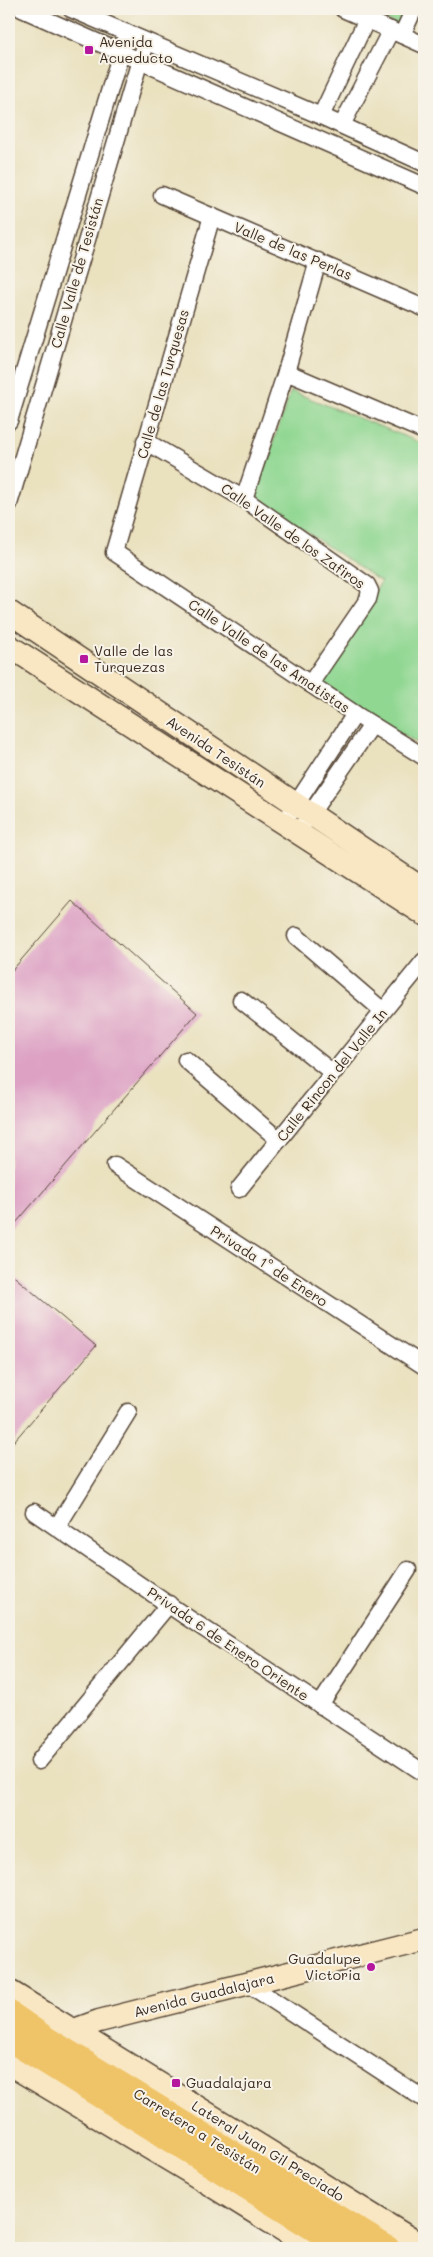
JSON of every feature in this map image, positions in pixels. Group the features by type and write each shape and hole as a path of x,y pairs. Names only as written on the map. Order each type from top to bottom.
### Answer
{"main road":[{"name":"Carretera a Tesistán","path":"9,2013 30,2040 345,2248"},
{"name":"Carretera a Tesistán","path":"30,2040 387,2248"}],"street":[{"path":"22,9 424,186"},
{"path":"71,9 321,116 424,163"},
{"path":"345,9 424,45"},
{"path":"342,126 397,33 414,9"},
{"path":"321,116 367,19"},
{"name":"Calle Valle de Tesistán","path":"9,421 127,33"},
{"name":"Calle Valle de Tesistán","path":"9,504 140,60 147,42"},
{"name":"Valle de las Perlas","path":"162,195 424,308"},
{"name":"Calle de las Turquesas","path":"114,552 212,216"},
{"path":"244,499 286,372 318,261"},
{"path":"286,372 424,431"},
{"name":"Calle Valle de los Zafiros","path":"146,441 244,499 366,585 370,591 368,599 310,684"},
{"name":"Calle Valle de las Amatistas","path":"114,552 355,714 424,758"},
{"name":"Avenida Tesistán","path":"9,612 297,819 424,914"},
{"name":"Avenida Tesistán","path":"9,646 297,819 424,890"},
{"path":"297,819 355,714"},
{"path":"297,819 372,725"},
{"path":"296,936 383,1011"},
{"name":"Calle Rincon del Valle In","path":"239,1189 424,961"},
{"path":"241,1000 333,1073"},
{"path":"186,1060 279,1140"},
{"name":"Privada 1° de Enero","path":"115,1165 424,1366"},
{"path":"56,1527 128,1412"},
{"name":"Privada 6 de Enero Oriente","path":"34,1512 424,1774"},
{"path":"320,1705 408,1570"},
{"path":"39,1761 169,1604"},
{"name":"Avenida Guadalajara","path":"30,2040 424,1939"},
{"path":"248,1984 424,2099"},
{"name":"Lateral Juan Gil Preciado","path":"9,1992 30,2040 193,2174 312,2248"},
{"name":"Lateral Juan Gil Preciado","path":"30,2040 424,2247"}],"green space":[{"path":"356,9 404,9 398,25"},
{"path":"291,391 424,444 424,747 317,683 381,582 254,497"}],"building":[{"path":"72,901 197,1013 9,1231 9,974"},
{"path":"9,1272 96,1346 9,1447"}],"place":[{"name":"Avenida Acueducto","path":"89,50"},
{"name":"Valle de las Turquezas","path":"84,659"},
{"name":"Guadalupe Victoria","path":"371,1967"},
{"name":"Guadalajara","path":"176,2083"}]}
